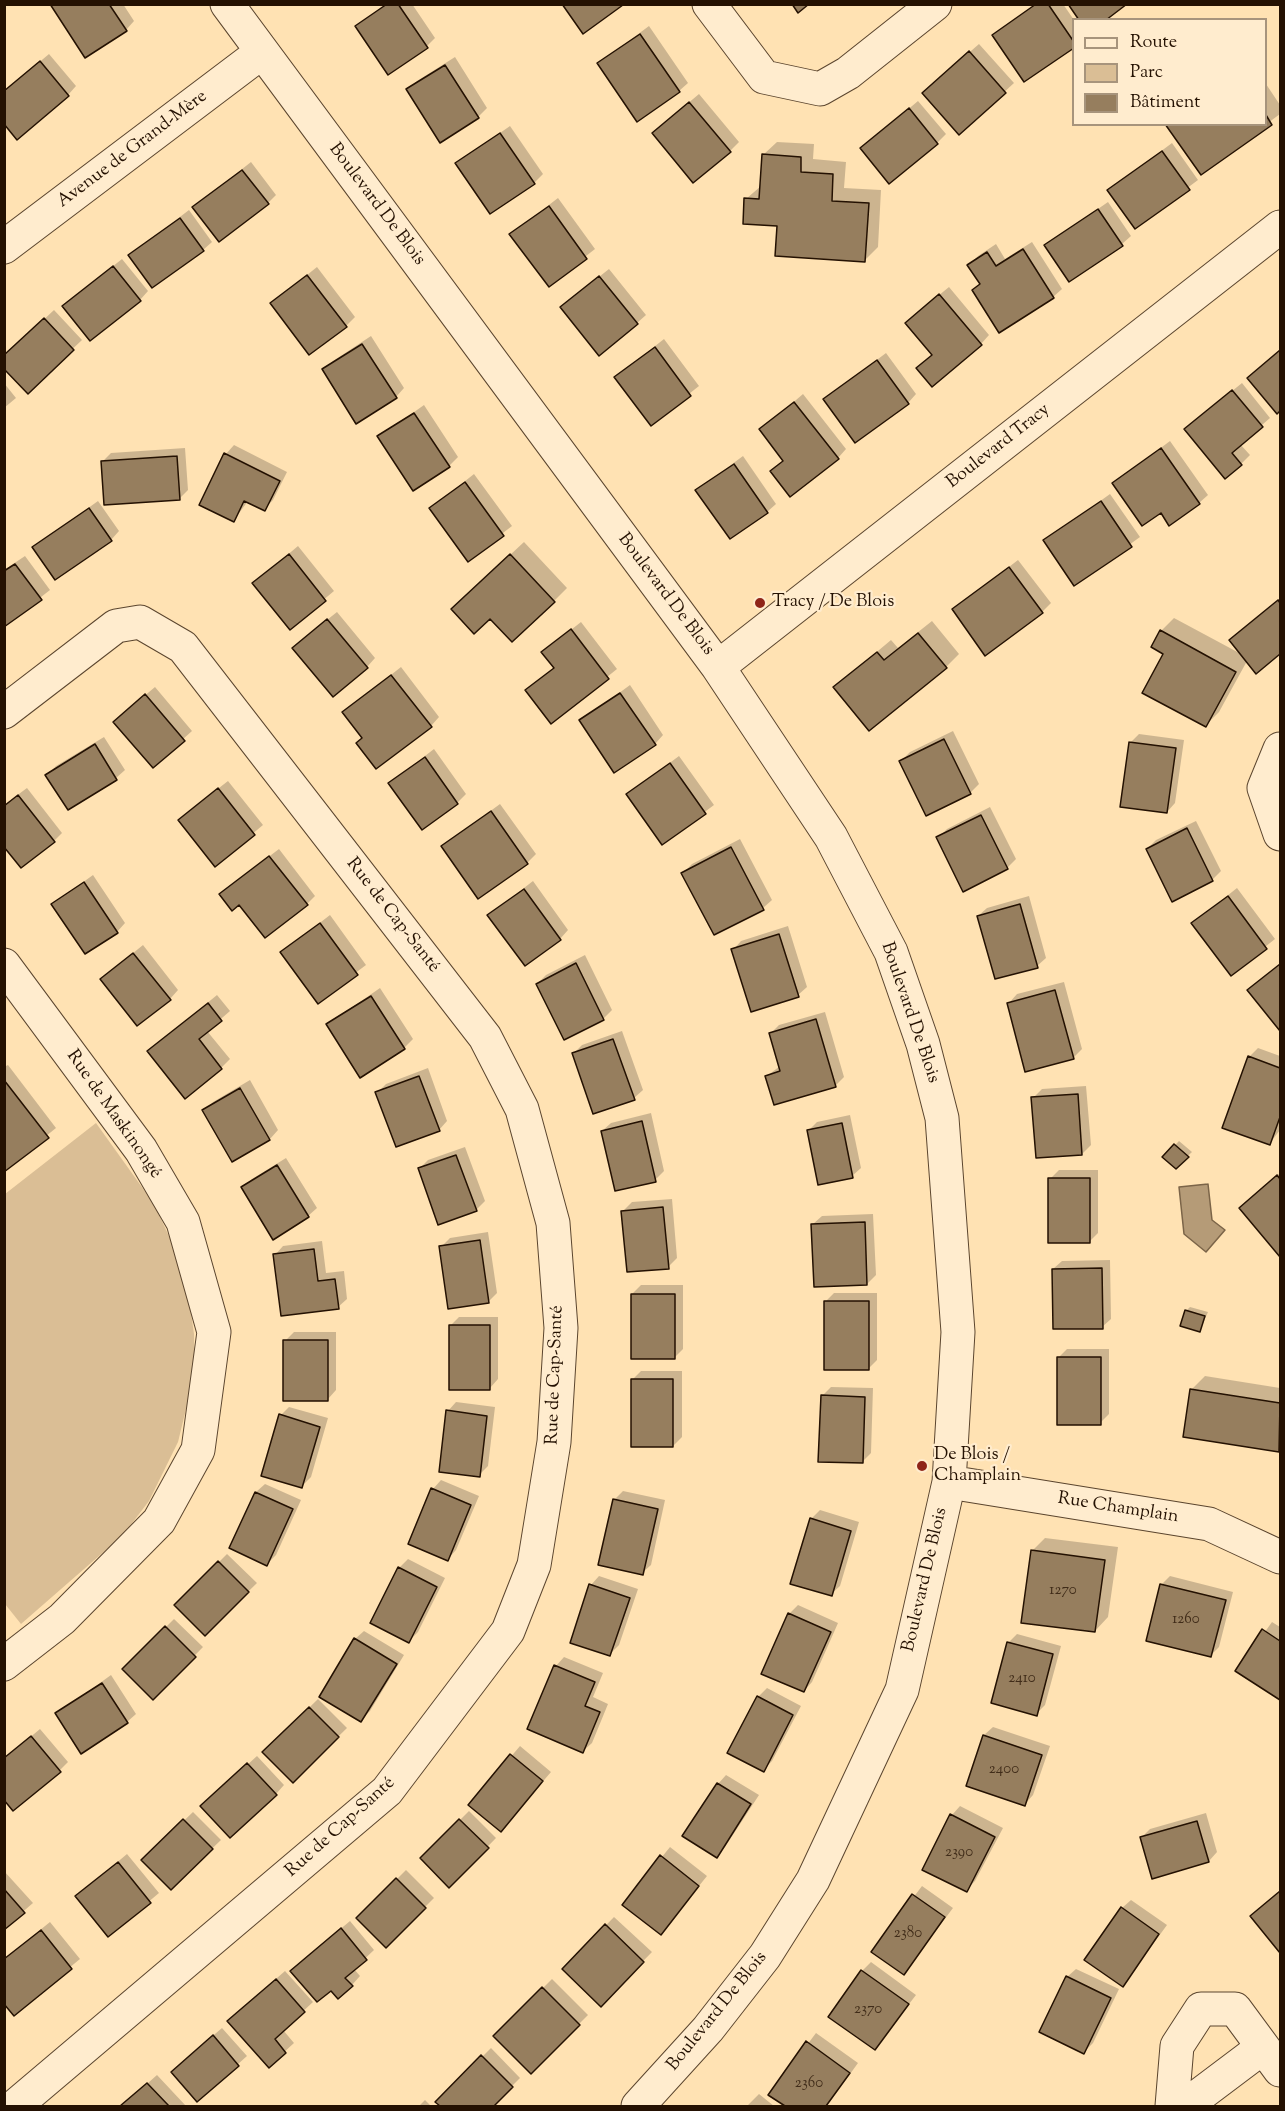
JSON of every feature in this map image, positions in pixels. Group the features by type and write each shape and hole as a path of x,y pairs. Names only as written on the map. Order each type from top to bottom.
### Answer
{"street":[{"name":"Boulevard De Blois","path":"227,4 718,667 841,856 891,952 923,1044 942,1118 958,1332 949,1482 902,1690 813,1880 765,1956 708,2029 638,2106"},
{"path":"709,4 764,77 820,89 848,73 935,4"},
{"name":"Avenue de Grand-Mère","path":"4,247 262,52"},
{"name":"Boulevard Tracy","path":"718,667 1281,226"},
{"name":"Rue de Cap-Santé","path":"4,712 116,626 140,622 183,646 485,1037 522,1109 553,1223 561,1328 554,1442 536,1554 508,1631 387,1791 15,2106"},
{"path":"1281,749 1264,788 1281,834"},
{"name":"Rue de Maskinongé","path":"4,965 139,1147 177,1211 183,1222 214,1332 198,1450 159,1521 62,1619 4,1664"},
{"name":"Rue Champlain","path":"949,1482 1209,1524 1281,1557"},
{"path":"1172,2106 1177,2046 1201,2009 1234,2009 1271,2059 1185,2106"}],"green space":[{"path":"96,1123 154,1204 174,1247 188,1292 194,1334 194,1376 178,1442 149,1501 123,1535 21,1624 5,1604 5,1194"}],"shaded area":[{"path":"1208,1184 1212,1220 1225,1230 1206,1252 1184,1234 1179,1187"}],"building":[{"path":"50,4 109,4 127,31 85,58"},
{"path":"387,4 398,4 428,48 388,75 355,26"},
{"path":"562,4 622,4 623,5 583,34"},
{"path":"792,4 809,4 798,13"},
{"path":"1036,4 1048,4 1072,39 1072,49 1024,82 992,35"},
{"path":"1068,4 1127,4 1109,18 1078,18"},
{"path":"640,34 680,92 637,122 597,63"},
{"path":"969,51 1006,93 959,135 922,93"},
{"path":"40,61 69,96 17,140 4,124 4,91"},
{"path":"445,65 479,118 440,143 406,89"},
{"path":"689,102 731,152 693,183 652,133"},
{"path":"909,108 938,144 889,184 860,148"},
{"path":"1267,117 1272,125 1201,175 1166,126 1267,126"},
{"path":"500,133 535,184 490,214 455,163"},
{"path":"1162,151 1190,190 1135,229 1107,190"},
{"path":"762,154 801,157 801,172 833,174 832,201 869,203 865,262 775,256 777,226 743,224 744,198 759,199"},
{"path":"242,170 269,204 219,242 192,207"},
{"path":"549,206 587,259 549,287 509,234"},
{"path":"1098,209 1123,246 1069,282 1044,245"},
{"path":"180,218 204,251 152,288 128,255"},
{"path":"1023,249 1054,298 999,333 972,290 980,284 967,265 987,252 996,266"},
{"path":"113,266 141,301 90,341 62,306"},
{"path":"307,275 347,327 309,355 270,303"},
{"path":"599,276 638,324 599,356 560,307"},
{"path":"939,294 982,345 932,387 916,368 932,355 905,323"},
{"path":"44,318 74,350 28,394 4,369 4,355"},
{"path":"362,344 397,398 356,424 322,369"},
{"path":"655,347 691,396 651,426 614,377"},
{"path":"1280,350 1280,411 1277,414 1247,378"},
{"path":"877,360 909,404 855,443 823,399"},
{"path":"1232,390 1263,427 1232,453 1242,465 1225,479 1184,429"},
{"path":"794,402 839,459 790,497 770,471 783,461 759,429"},
{"path":"414,413 450,467 413,491 377,436"},
{"path":"1161,448 1200,504 1169,526 1161,513 1142,526 1112,483"},
{"path":"224,453 280,481 265,511 244,501 234,522 199,505"},
{"path":"177,456 180,500 104,505 101,461"},
{"path":"734,464 768,513 730,539 695,490"},
{"path":"465,482 504,536 468,562 429,508"},
{"path":"1101,501 1132,547 1074,586 1043,540"},
{"path":"89,508 112,541 55,580 32,547"},
{"path":"289,554 326,601 290,630 252,583"},
{"path":"510,554 555,602 512,642 490,619 474,634 451,609"},
{"path":"15,564 42,600 4,627 4,571"},
{"path":"1009,567 1043,613 985,656 952,609"},
{"path":"1278,600 1280,603 1280,654 1256,674 1229,640"},
{"path":"327,619 368,668 333,697 292,648"},
{"path":"571,629 609,679 551,724 525,690 554,668 541,652"},
{"path":"1160,630 1236,672 1206,727 1142,693 1163,654 1151,647"},
{"path":"918,633 947,668 869,731 833,687 877,652 884,660"},
{"path":"391,675 432,727 376,769 356,743 362,738 342,712"},
{"path":"620,693 656,745 614,773 579,720"},
{"path":"145,694 185,741 153,768 113,722"},
{"path":"944,739 971,794 926,816 899,761"},
{"path":"1129,742 1176,748 1167,813 1120,807"},
{"path":"95,744 117,780 68,810 45,775"},
{"path":"425,757 458,804 422,830 388,783"},
{"path":"670,763 706,814 662,845 626,794"},
{"path":"218,788 255,835 215,867 178,820"},
{"path":"18,795 55,842 21,868 4,847 4,806"},
{"path":"491,811 528,864 478,899 441,846"},
{"path":"981,815 1008,869 963,892 936,837"},
{"path":"1187,828 1213,881 1172,902 1146,849"},
{"path":"731,847 764,910 714,935 681,873"},
{"path":"269,856 308,905 265,938 239,905 232,911 219,894"},
{"path":"84,882 118,933 85,954 51,904"},
{"path":"524,889 561,940 525,966 487,915"},
{"path":"1228,896 1267,949 1231,976 1191,923"},
{"path":"1020,904 1038,968 995,979 977,916"},
{"path":"320,923 358,975 318,1004 280,952"},
{"path":"779,934 799,997 751,1012 731,949"},
{"path":"133,953 171,1000 137,1026 100,979"},
{"path":"576,963 604,1020 564,1040 536,984"},
{"path":"1280,964 1280,1031 1247,990"},
{"path":"1055,990 1074,1059 1025,1072 1007,1003"},
{"path":"371,996 405,1049 360,1078 326,1024"},
{"path":"208,1003 222,1021 199,1039 222,1069 185,1099 147,1051"},
{"path":"816,1019 836,1087 774,1105 765,1076 780,1071 769,1033"},
{"path":"613,1039 635,1100 593,1114 572,1053"},
{"path":"1248,1056 1280,1068 1280,1117 1270,1145 1222,1128"},
{"path":"419,1076 440,1131 396,1147 375,1092"},
{"path":"4,1080 49,1138 4,1172"},
{"path":"240,1088 270,1140 232,1162 202,1110"},
{"path":"1078,1094 1082,1155 1036,1158 1031,1097"},
{"path":"642,1121 656,1182 615,1191 601,1131"},
{"path":"842,1123 853,1178 818,1185 807,1130"},
{"path":"1174,1144 1189,1157 1176,1169 1162,1157"},
{"path":"456,1155 477,1211 438,1225 418,1168"},
{"path":"277,1165 309,1217 273,1240 241,1187"},
{"path":"1277,1175 1280,1179 1280,1257 1239,1208"},
{"path":"1048,1178 1090,1178 1090,1243 1048,1243"},
{"path":"663,1207 669,1269 627,1272 621,1211"},
{"path":"865,1222 867,1285 814,1287 811,1224"},
{"path":"480,1240 489,1303 448,1309 439,1246"},
{"path":"314,1249 318,1281 335,1279 339,1309 281,1316 273,1254"},
{"path":"1102,1268 1103,1329 1053,1329 1052,1269"},
{"path":"631,1294 675,1294 675,1359 631,1359"},
{"path":"824,1301 869,1301 869,1370 824,1370"},
{"path":"1185,1310 1205,1316 1200,1332 1180,1326"},
{"path":"449,1325 490,1325 490,1390 449,1390"},
{"path":"283,1340 328,1340 328,1401 283,1401"},
{"path":"1057,1357 1101,1357 1101,1425 1057,1425"},
{"path":"631,1379 673,1379 673,1447 631,1447"},
{"path":"1190,1389 1280,1403 1279,1452 1183,1437"},
{"path":"821,1395 865,1397 863,1463 818,1462"},
{"path":"446,1410 487,1416 480,1477 439,1472"},
{"path":"279,1414 320,1427 302,1488 261,1476"},
{"path":"431,1488 471,1505 448,1561 408,1544"},
{"path":"255,1492 293,1509 267,1566 229,1548"},
{"path":"613,1499 658,1509 643,1575 598,1565"},
{"path":"810,1518 851,1531 832,1596 790,1584"},
{"path":"1031,1550 1105,1560 1095,1632 1021,1623"},
{"path":"218,1561 249,1592 205,1636 174,1605"},
{"path":"398,1567 437,1587 409,1643 370,1623"},
{"path":"589,1584 630,1598 610,1656 570,1643"},
{"path":"1160,1584 1226,1600 1211,1657 1146,1641"},
{"path":"788,1613 831,1632 804,1692 761,1674"},
{"path":"165,1626 196,1657 153,1700 122,1669"},
{"path":"1262,1629 1280,1641 1280,1700 1235,1671"},
{"path":"354,1638 397,1664 361,1722 319,1697"},
{"path":"1007,1642 1053,1654 1037,1716 991,1703"},
{"path":"554,1665 595,1682 585,1706 600,1712 583,1753 527,1729"},
{"path":"102,1683 128,1723 81,1754 55,1713"},
{"path":"757,1696 793,1715 764,1772 727,1753"},
{"path":"309,1707 339,1737 293,1783 262,1752"},
{"path":"983,1735 1042,1755 1025,1806 966,1786"},
{"path":"31,1736 61,1772 13,1811 4,1800 4,1758"},
{"path":"510,1754 543,1781 501,1832 468,1805"},
{"path":"247,1763 277,1795 230,1838 200,1806"},
{"path":"717,1783 751,1804 717,1858 682,1836"},
{"path":"950,1814 995,1837 967,1892 922,1870"},
{"path":"183,1819 213,1849 171,1890 141,1860"},
{"path":"459,1819 489,1848 449,1888 420,1858"},
{"path":"1197,1821 1209,1862 1152,1879 1140,1837"},
{"path":"660,1855 699,1886 661,1935 622,1905"},
{"path":"118,1862 151,1903 108,1937 75,1896"},
{"path":"396,1878 426,1908 386,1948 356,1918"},
{"path":"4,1889 25,1913 4,1930"},
{"path":"1280,1891 1280,1953 1250,1916"},
{"path":"912,1894 945,1917 904,1975 871,1952"},
{"path":"1121,1907 1159,1934 1123,1987 1084,1960"},
{"path":"605,1924 644,1962 601,2007 562,1969"},
{"path":"341,1928 367,1960 345,1978 353,1986 338,1999 331,1991 317,2002 290,1971"},
{"path":"41,1930 72,1969 14,2016 4,2004 4,1959"},
{"path":"861,1970 909,2004 875,2050 828,2017"},
{"path":"1066,1976 1111,1998 1084,2054 1039,2032"},
{"path":"276,1979 305,2012 275,2039 286,2053 269,2068 227,2021"},
{"path":"542,1987 580,2025 531,2074 493,2036"},
{"path":"213,2035 239,2066 197,2102 171,2072"},
{"path":"806,2041 850,2073 826,2106 785,2106 768,2095"},
{"path":"481,2055 513,2087 494,2106 440,2106 435,2102"},
{"path":"147,2083 169,2106 120,2106"}],"place":[{"name":"Tracy / De Blois","path":"760,603"},
{"name":"De Blois / Champlain","path":"922,1466"}]}
